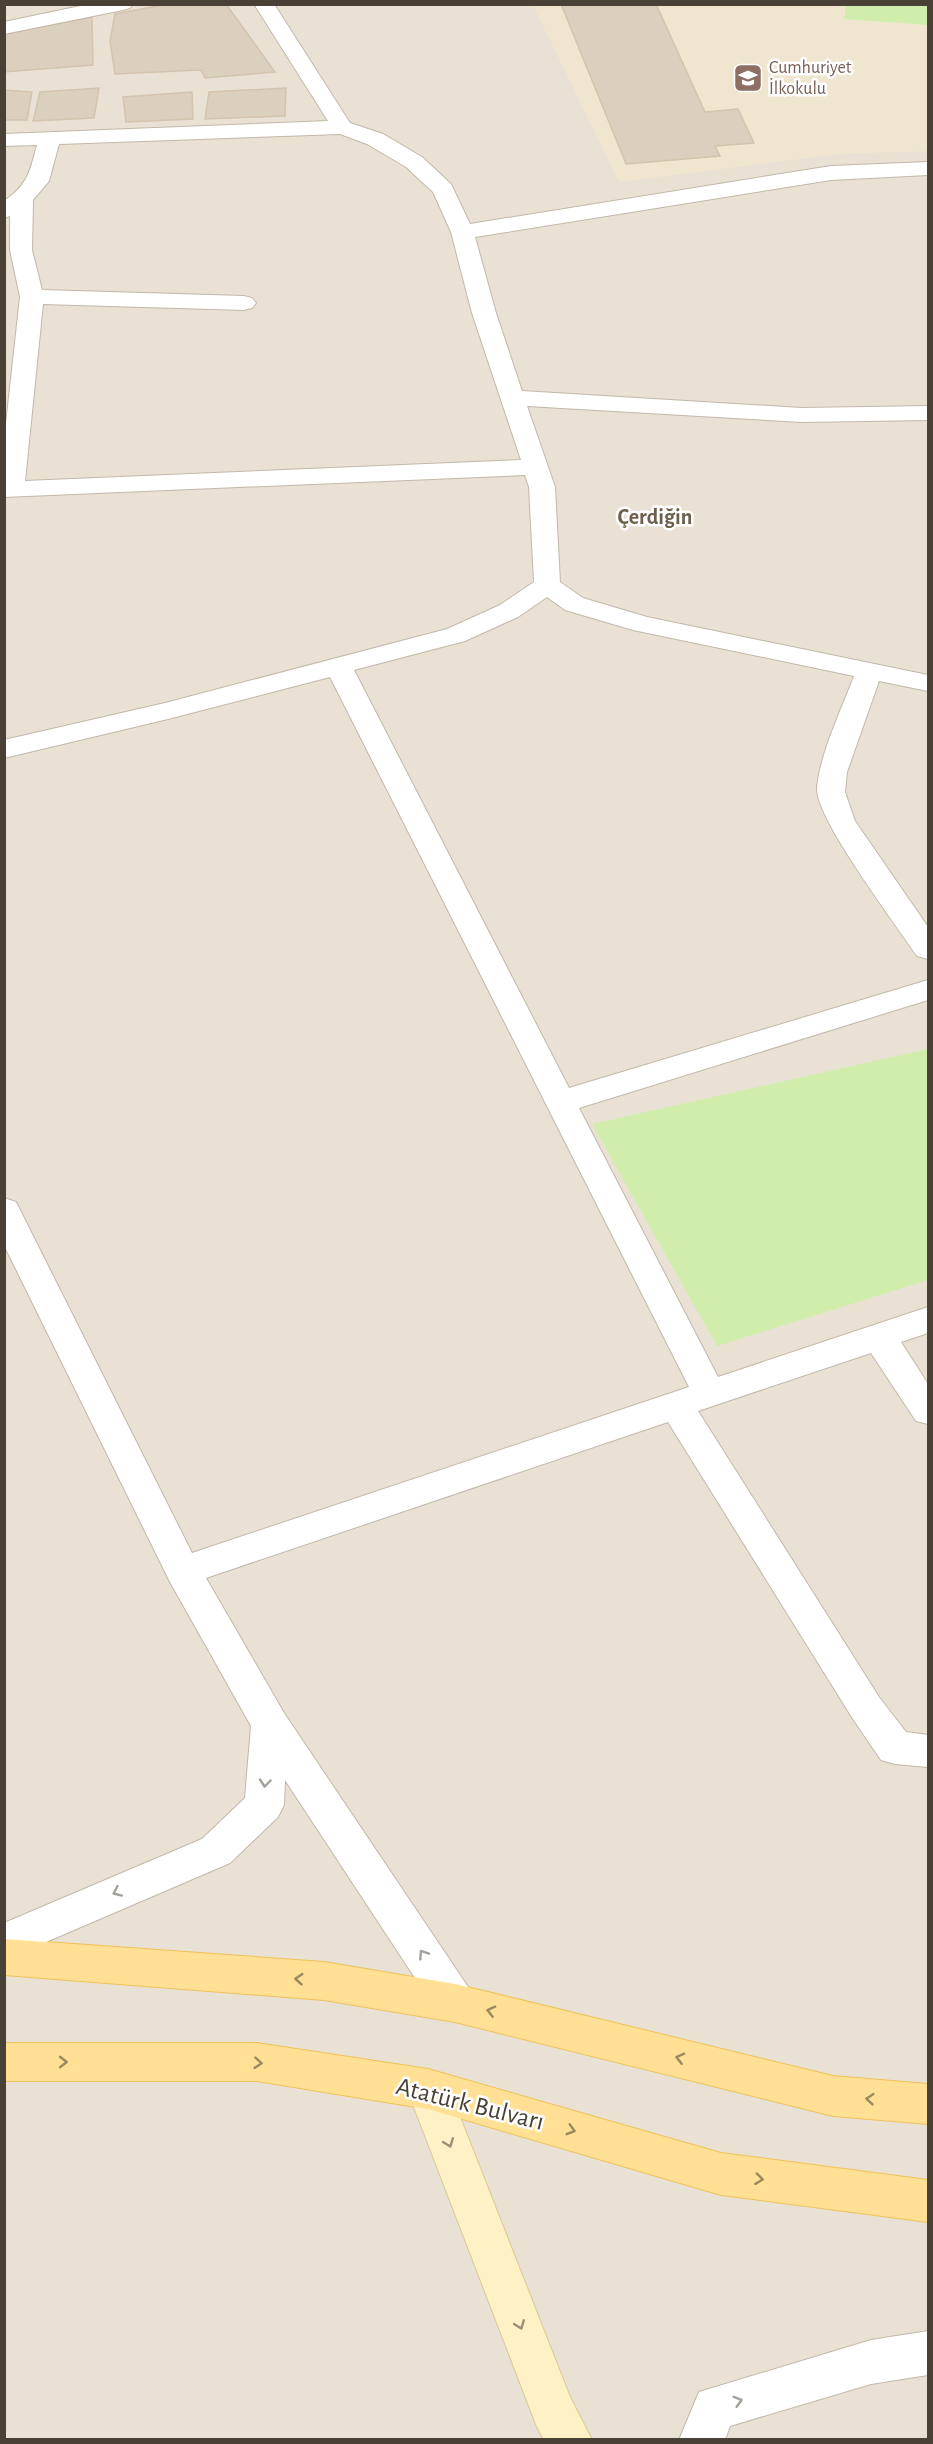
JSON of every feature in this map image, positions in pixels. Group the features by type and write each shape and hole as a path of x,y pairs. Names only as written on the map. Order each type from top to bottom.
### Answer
{"main road":[{"path":"4,1957 324,1981 455,2003 832,2096 928,2104"},
{"name":"Atatürk Bulvarı","path":"4,2062 257,2062 428,2089 721,2174 928,2201"}],"street":[{"path":"4,28 123,4"},
{"path":"264,4 342,127"},
{"path":"4,140 342,127 375,139 414,162 443,189 462,232 484,313 536,467 542,487 547,585"},
{"path":"50,139 38,181 13,205 32,297 8,489 536,467"},
{"path":"462,232 831,173 928,168"},
{"path":"32,297 244,303"},
{"path":"514,398 802,415 928,413"},
{"path":"4,749 168,711 456,635 509,611 547,585"},
{"path":"547,585 573,604 642,624 928,683"},
{"path":"338,666 709,1393"},
{"path":"869,670 833,772 831,792 841,822 928,949"},
{"path":"561,1102 928,990"},
{"path":"4,1210 183,1571 270,1725 455,2003"},
{"path":"183,1571 928,1320"},
{"path":"878,1336 928,1411"},
{"path":"675,1404 866,1708 889,1740 895,1748 928,1751"},
{"path":"4,1942 216,1851 264,1805 270,1725"},
{"path":"428,2089 553,2411 569,2439"},
{"path":"702,2439 715,2408 871,2362 928,2353"}],"shaded area":[{"path":"5,5 928,5 928,2439 5,2439"},
{"name":"Cumhuriyet İlkokulu","path":"533,5 928,5 928,151 839,154 619,182"}],"green space":[{"path":"846,5 928,5 928,25 844,19"},
{"path":"928,1049 928,1280 717,1346 592,1124"}],"building":[{"path":"168,4 226,4 275,72 205,78 201,70 115,74 110,41 115,14"},
{"path":"561,4 656,4 705,112 738,109 754,143 715,146 720,156 626,164"},
{"path":"92,17 93,65 4,72 4,34"},
{"path":"99,88 94,118 33,121 40,92"},
{"path":"286,88 285,116 205,119 209,92"},
{"path":"4,90 32,92 27,120 4,120"},
{"path":"192,92 193,119 126,122 123,97"}],"place":[{"name":"Cumhuriyet İlkokulu","path":"748,78"}],"district":[{"name":"Çerdiğin","path":"655,517"}]}
